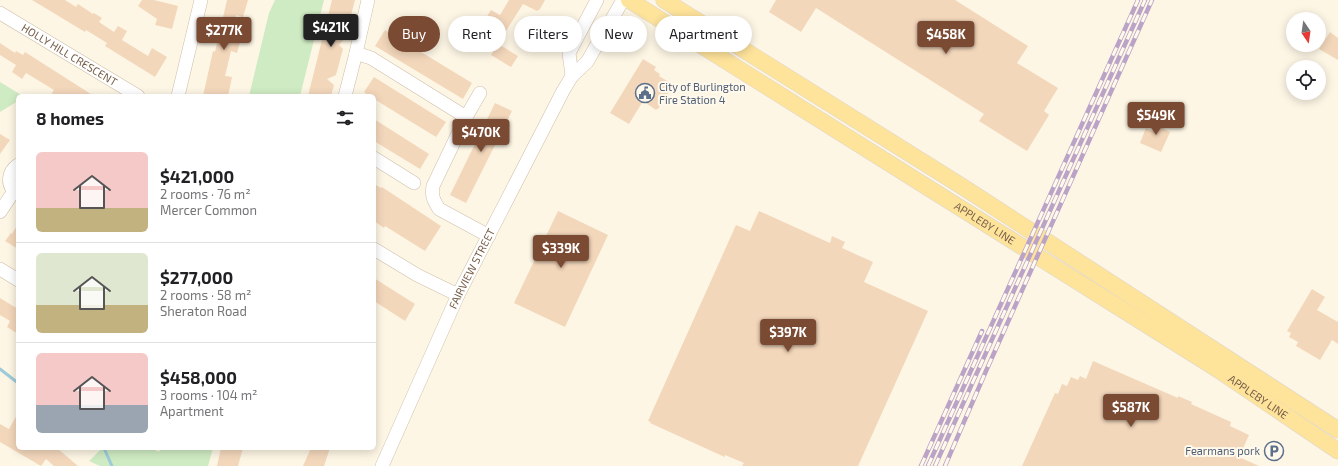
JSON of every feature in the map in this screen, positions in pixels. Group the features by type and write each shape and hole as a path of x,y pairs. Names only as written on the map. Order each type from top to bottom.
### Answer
{"main road":[{"name":"APPLEBY LINE","path":"629,0 1218,369 1338,451"},
{"name":"APPLEBY LINE","path":"664,0 976,195 1338,430"}],"street":[{"path":"178,94 201,0"},
{"path":"346,94 368,0"},
{"path":"572,76 569,53 597,0"},
{"name":"FAIRVIEW STREET","path":"382,466 458,295 572,76 587,62 623,0"},
{"name":"HOLLY HILL CRESCENT","path":"0,13 135,94"},
{"path":"356,53 371,58 466,117"},
{"path":"480,93 466,117 434,186 432,196 439,209 489,236"},
{"path":"376,159 414,183"},
{"path":"0,212 16,192 9,182 9,177 16,166"},
{"path":"376,250 417,275 458,295"},
{"path":"0,269 16,279"}],"green space":[{"path":"275,0 324,0 300,94 249,94 269,13"},
{"path":"0,82 20,94 16,94 16,102 0,112"},
{"path":"100,450 155,450 159,452 160,450 212,450 208,466 100,466 89,461"}],"building":[{"path":"32,0 65,0 76,7 78,4 102,18 99,22 114,32 118,26 127,31 122,40 148,56 152,48 167,57 155,77 105,46 107,43 86,30 85,32"},
{"path":"142,0 154,0 178,6 172,29 155,25 157,19 138,6"},
{"path":"227,0 248,0 243,17 236,15 232,32 234,32 232,41 240,42 237,53 231,51 225,76 232,77 228,94 203,94 213,51 215,52"},
{"path":"332,0 355,0 345,38 339,45 343,49 336,75 327,79 334,85 332,94 308,94"},
{"path":"509,0 545,0 540,9 537,11 523,4 514,16 506,31 506,16 487,16 491,10 500,15"},
{"path":"776,0 955,0 1028,46 1017,63 1058,88 1044,111 1049,115 1027,151 979,121 984,114 816,8 801,32 769,12"},
{"path":"385,30 388,32 388,52 421,52 472,83 463,99 375,46"},
{"path":"1330,32 1338,38 1338,60 1324,52 1326,52 1326,38"},
{"path":"0,43 15,53 16,51 23,55 25,52 91,94 51,94 54,90 26,73 22,79 12,72 16,65 0,55"},
{"path":"506,49 518,56 511,67 491,55 493,52 506,52"},
{"name":"City of Burlington Fire Station 4","path":"643,59 656,67 654,70 660,74 659,76 673,86 656,110 643,101 629,124 610,113"},
{"path":"374,77 446,122 436,137 376,100 376,94 367,94 364,92"},
{"path":"495,103 512,111 466,203 450,195"},
{"path":"1160,116 1168,120 1164,129 1170,132 1161,152 1140,143 1146,128 1153,131"},
{"path":"376,120 429,154 420,169 376,142"},
{"path":"0,134 10,140 0,154"},
{"path":"376,185 381,188 382,187 441,226 425,251 385,226 384,228 376,222"},
{"path":"558,211 608,235 565,327 514,303"},
{"path":"759,211 830,243 832,236 845,242 842,248 873,262 864,282 928,311 858,466 742,466 744,463 725,455 725,457 718,454 648,421 736,225 750,231"},
{"path":"16,227 16,248 5,241 11,233 12,234"},
{"path":"376,279 415,304 405,321 376,302"},
{"path":"1312,289 1325,297 1317,310 1338,322 1338,344 1332,340 1320,360 1296,346 1298,342 1289,337 1291,333 1287,331"},
{"path":"0,298 16,308 16,333 7,327 10,321 0,315"},
{"path":"1093,361 1178,398 1178,396 1192,402 1191,404 1231,422 1230,426 1249,435 1239,457 1259,466 1022,466 1055,393 1058,394 1062,384 1067,386 1071,377 1078,380 1080,376 1086,379"},
{"path":"16,417 16,450 59,450 78,466 54,466 46,459 41,466 0,442 0,424 9,429"},
{"path":"221,450 242,450 238,466 217,466"},
{"path":"310,450 329,450 324,466 303,466"}],"waterway":[{"path":"0,369 16,381"},
{"path":"105,450 112,466"}],"railway":[{"path":"928,466 1138,0"},
{"path":"935,466 1145,0"},
{"path":"945,466 1152,0"},
{"path":"921,466 982,331"}],"place":[{"name":"City of Burlington Fire Station 4","path":"645,93"},
{"name":"Fearmans pork","path":"1274,451"}]}
